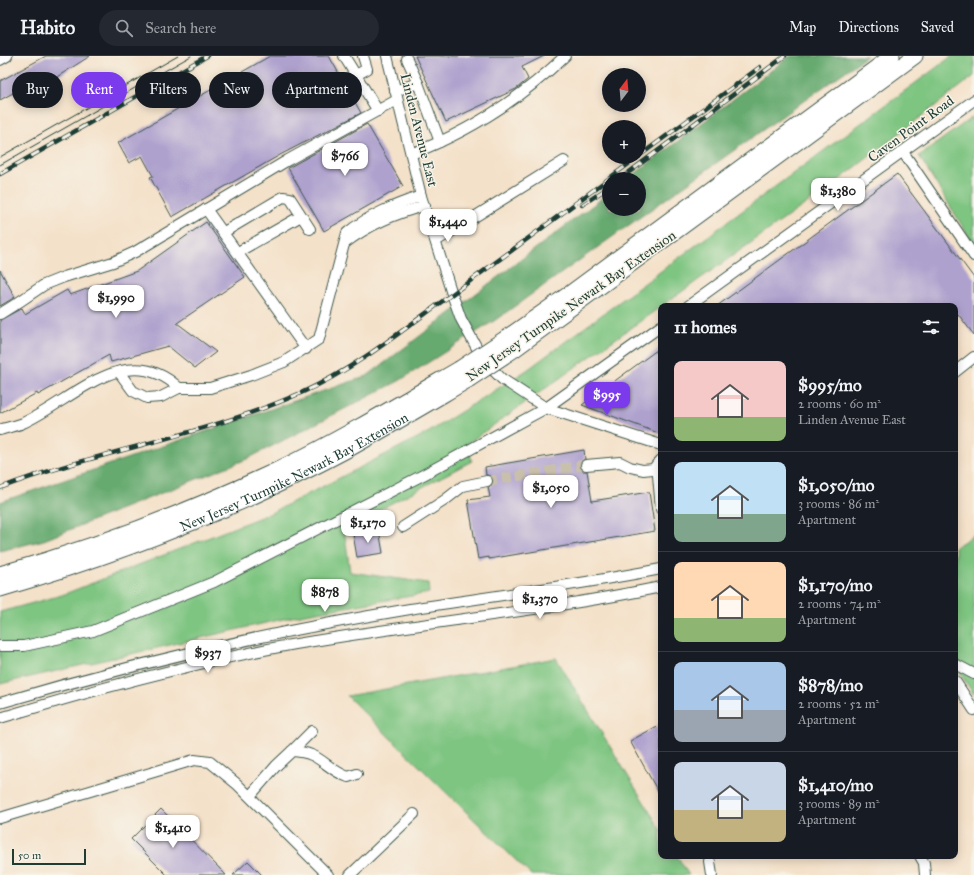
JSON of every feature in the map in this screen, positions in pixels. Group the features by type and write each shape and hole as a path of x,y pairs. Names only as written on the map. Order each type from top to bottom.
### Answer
{"highway":[{"name":"New Jersey Turnpike Newark Bay Extension","path":"510,343 569,294 892,56"},
{"name":"New Jersey Turnpike Newark Bay Extension","path":"0,589 105,548 215,511 286,480 357,444 510,343 915,56"},
{"name":"New Jersey Turnpike Newark Bay Extension","path":"0,574 105,548"}],"street":[{"path":"0,60 7,56"},
{"path":"344,56 354,72"},
{"path":"362,72 367,69 363,56"},
{"name":"Linden Avenue East","path":"387,56 423,201 461,319 484,361 502,378 546,408 658,444"},
{"path":"412,154 440,142 496,112 540,80 565,56"},
{"path":"407,59 418,83 440,142"},
{"path":"0,314 44,285 64,277 113,262 135,252 288,160 378,111 396,96 418,83"},
{"path":"362,85 378,111"},
{"name":"Caven Point Road","path":"692,303 974,100"},
{"path":"903,152 974,256"},
{"path":"436,241 564,161"},
{"path":"224,232 283,197 290,198 310,229"},
{"path":"119,372 133,391 148,398 161,397 179,388 210,388 284,362 306,349 319,339 343,244 382,221 423,201"},
{"path":"206,209 224,232 306,349"},
{"path":"238,252 301,216"},
{"path":"0,646 24,646 93,631 214,582 416,479 546,408 658,328"},
{"path":"958,370 974,357"},
{"path":"0,430 23,423 96,379 119,372 137,368 151,371 171,381 179,388"},
{"path":"586,465 620,462 630,467 643,470 653,469 658,465"},
{"path":"402,527 445,500 463,486 487,481"},
{"path":"0,703 129,667 276,634 410,610 556,588 658,570"},
{"path":"0,718 135,680 279,647 364,633 563,606 658,588"},
{"path":"958,666 974,674"},
{"path":"958,685 974,710"},
{"path":"250,796 312,730"},
{"path":"292,751 306,752 323,760 339,774 348,777 357,774"},
{"path":"0,818 194,760 210,762 250,796 328,875"},
{"path":"350,875 414,814"},
{"path":"922,859 924,863 925,875"},
{"path":"710,862 712,875"}],"green space":[{"path":"790,56 867,56 646,213 646,172 637,172"},
{"path":"952,56 974,56 974,76 831,186 666,303 658,303 658,309 467,444 472,461 344,528 350,572 428,583 429,593 305,614 0,684 0,612 62,595 271,513 429,432 527,370"},
{"path":"974,116 974,245 919,156"},
{"path":"602,198 602,216 642,216 494,321 399,381 247,459 44,540 0,551 0,502 367,376"},
{"path":"974,535 974,695 958,670 958,545"},
{"path":"556,658 658,825 658,859 679,859 689,875 531,875 347,696"}],"building":[{"path":"46,56 90,56 63,73 17,72"},
{"path":"270,56 329,56 338,72 272,72 272,108 358,108 361,113 280,155 172,217 150,177 153,176 142,156 129,163 118,143 179,108 201,108 201,95 209,91 209,108 264,108 264,72 242,72"},
{"path":"415,56 544,56 522,67 528,79 516,89 446,122"},
{"path":"12,74 12,94 0,100 0,81"},
{"path":"367,124 403,186 324,231 288,168"},
{"path":"897,174 974,278 974,335 958,314 958,303 721,303"},
{"path":"206,222 245,277 177,323 216,352 195,368 168,346 111,362 109,355 38,395 37,393 0,413 0,320 22,308 25,314 67,290 70,295 137,271"},
{"path":"0,270 15,297 0,306"},
{"path":"658,349 658,433 582,405"},
{"path":"584,450 585,459 580,462 580,466 583,471 587,471 592,501 649,492 655,531 489,559 489,557 478,559 468,500 490,497 488,487 492,486 493,480 492,476 486,475 485,467"},
{"path":"379,530 383,553 357,557 353,534"},
{"path":"658,726 658,792 630,741"},
{"path":"161,809 226,875 167,875 131,839"},
{"path":"248,861 262,875 233,875"}],"tunnel":[{"path":"487,481 586,465"}],"tram line":[{"path":"0,157 178,56"},
{"path":"0,165 191,56"}],"railway":[{"path":"0,174 207,56"},
{"path":"629,172 785,56"},
{"path":"646,151 760,67"},
{"path":"0,488 75,463 191,432 229,420 266,407 322,383 393,338 629,164"},
{"path":"582,205 602,192"}]}
